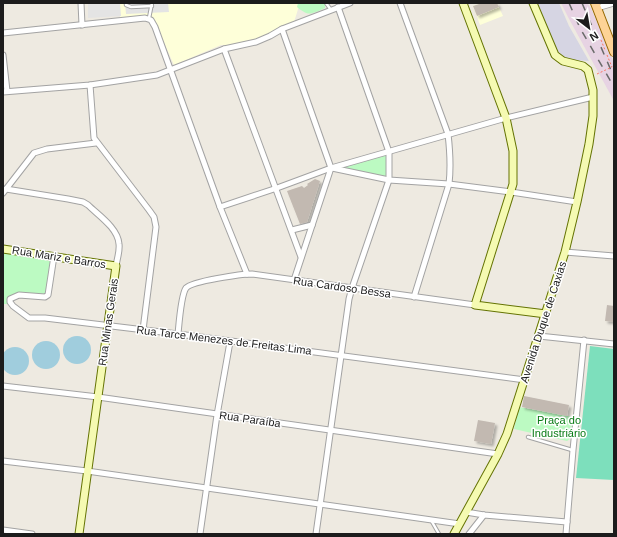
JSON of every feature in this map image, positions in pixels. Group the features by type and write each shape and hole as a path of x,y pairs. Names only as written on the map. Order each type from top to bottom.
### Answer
{"main road":[{"path":"463,3 506,118 513,151 513,184 475,305"},
{"name":"Avenida Duque de Caxias","path":"454,534 498,454 507,434 565,252 589,144 593,116 593,97 592,82 587,69 583,66 563,61 555,55 533,3"},
{"path":"596,6 614,52"},
{"name":"Rua Mariz e Barros","path":"3,249 116,266"},
{"name":"Rua Minas Gerais","path":"79,534 116,266"},
{"name":"Rua Cardoso Bessa","path":"475,305 546,314"}],"street":[{"path":"82,3 82,25"},
{"path":"3,55 5,92 90,85 157,75 224,49 256,42 282,29 350,3"},
{"path":"400,3 448,134 451,161 449,184 414,297"},
{"path":"596,6 614,3"},
{"path":"316,534 330,430 352,288 389,180 389,152 338,7"},
{"path":"3,33 149,18 155,27 220,207 246,274"},
{"path":"282,29 331,168 294,280"},
{"path":"224,49 301,257"},
{"path":"90,85 93,133 96,143 149,210 155,222 156,232 143,330"},
{"path":"220,207 331,168 506,118 593,97"},
{"path":"5,191 34,153 47,149 96,143"},
{"path":"331,168 389,180 449,184 577,202"},
{"name":"Rua Minas Gerais","path":"5,191 77,200 88,205 118,236 120,246 116,266"},
{"path":"292,230 312,225"},
{"path":"565,252 614,256"},
{"name":"Rua Tarce Menezes de Freitas Lima","path":"54,256 48,295 45,297 17,296 10,299 11,304 29,318 45,318 178,334 525,380"},
{"name":"Rua Cardoso Bessa","path":"178,334 183,296 188,286 246,274 475,305"},
{"path":"539,336 614,344"},
{"path":"566,534 584,340"},
{"path":"200,534 217,415 230,342"},
{"name":"Rua Paraíba","path":"3,386 98,397 498,454"},
{"path":"3,461 87,471 460,524"},
{"path":"466,512 484,515 567,522"},
{"path":"469,534 484,515"},
{"path":"3,530 32,534"}],"lane":[{"path":"126,3 126,5 131,7 152,5 149,18"},
{"path":"326,3 331,10"},
{"path":"528,437 573,450"},
{"path":"431,520 438,534"}],"path":[{"path":"597,74 612,67"}],"shaded area":[{"path":"88,3 120,3 121,16 88,18"},
{"path":"120,3 300,3 294,22 279,27 272,34 254,41 233,45 221,45 174,65 152,16 120,21"},
{"path":"125,3 168,3 169,12 126,14"},
{"path":"482,3 497,3 503,16 480,25 473,6"},
{"path":"538,3 559,3 569,26 589,61 565,58 558,51 553,44"},
{"path":"561,3 587,3 591,8 614,63 614,101 568,17"}],"green space":[{"path":"298,3 325,3 325,8 310,14 297,7"},
{"path":"388,153 388,179 332,170"},
{"path":"3,251 51,258 47,295 20,293 11,296 7,304 3,304"},
{"path":"590,346 614,349 614,480 576,478"},
{"name":"Praça do Industriário","path":"519,407 573,417 570,439 567,441 514,429"}],"water":[{"path":"77,336 87,340 91,350 87,360 77,364 67,360 63,350 67,340"},
{"path":"46,341 56,345 60,355 56,365 46,369 36,365 32,355 36,345"},
{"path":"15,347 25,351 29,361 25,371 15,375 5,371 1,361 5,351"}],"building":[{"path":"482,3 497,3 499,7 477,16 473,6"},
{"path":"315,179 320,181 307,222 300,224 287,191 302,186 304,188"},
{"path":"607,305 614,306 614,322 605,321"},
{"path":"524,396 569,405 567,416 522,407"},
{"path":"478,420 495,423 491,444 474,441"}],"railway":[{"path":"569,3 580,28 614,87"},
{"path":"582,3 613,75"}]}
